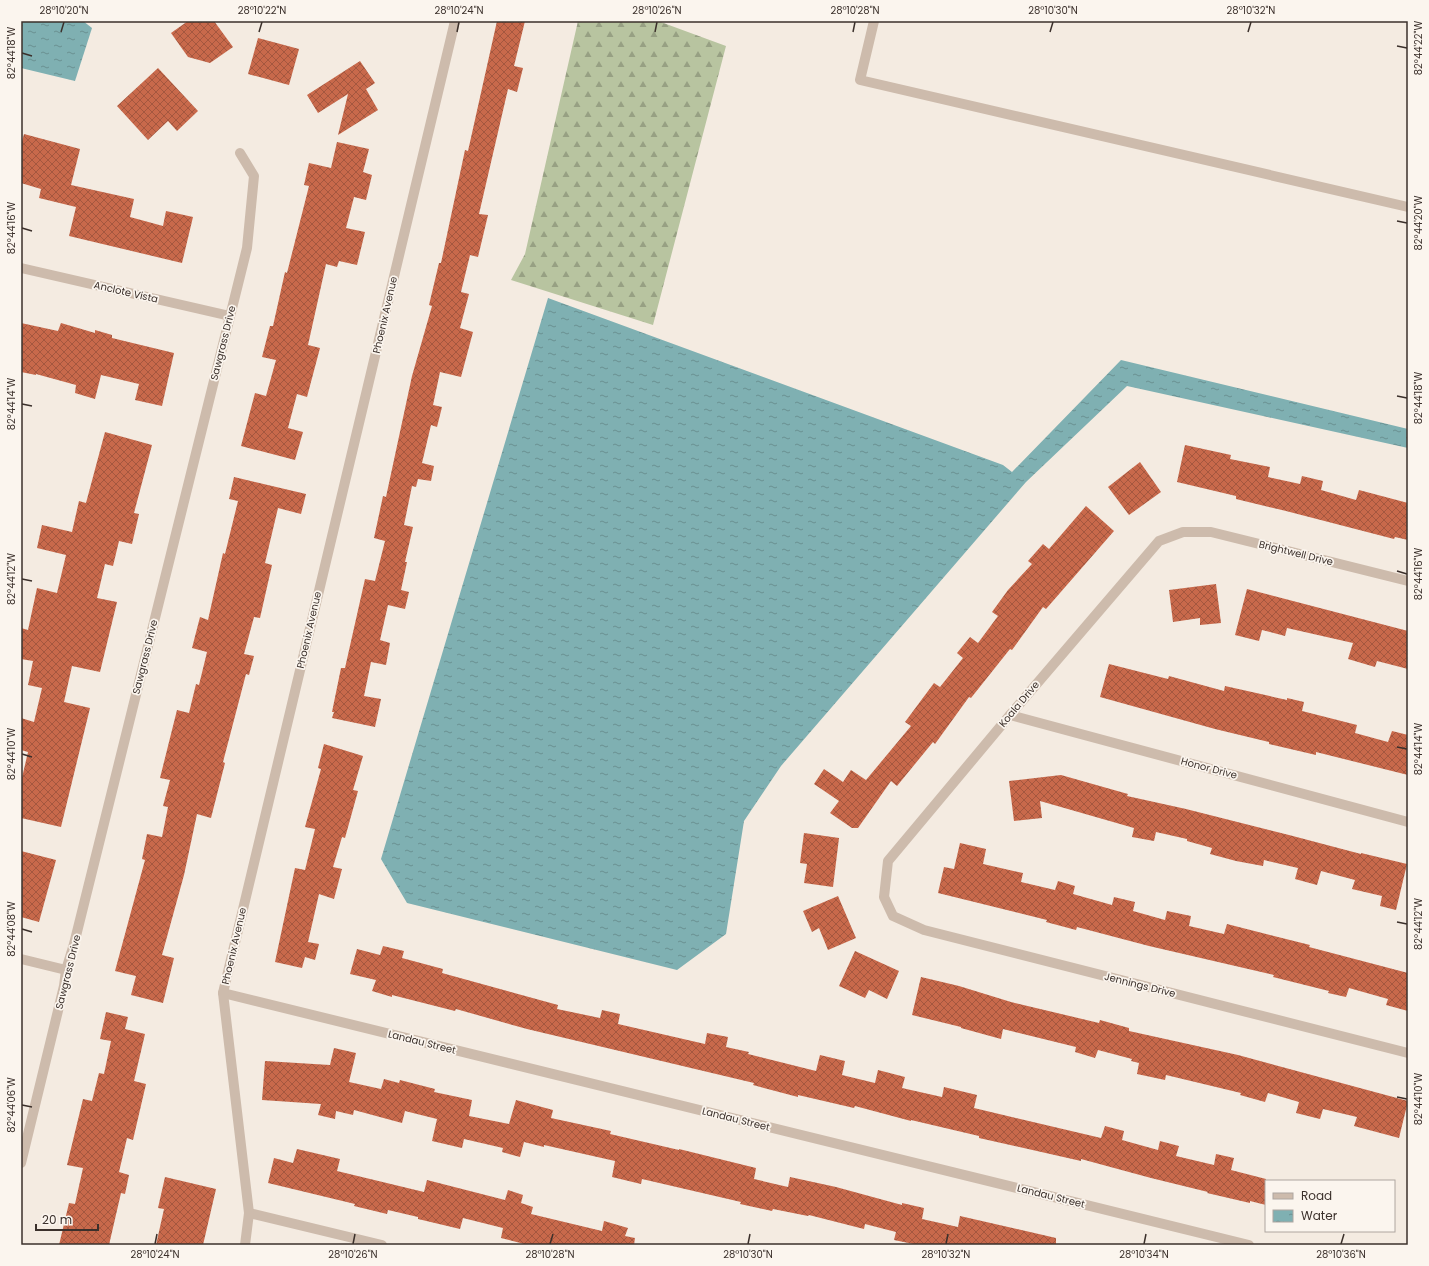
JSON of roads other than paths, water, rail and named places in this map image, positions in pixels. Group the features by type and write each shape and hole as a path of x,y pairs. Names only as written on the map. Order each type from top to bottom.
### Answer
{"street":[{"name":"Phoenix Avenue","path":"245,1245 249,1213 223,993 455,21"},
{"path":"874,21 860,80 1408,207"},
{"name":"Sawgrass Drive","path":"21,1163 64,986 66,970 74,944 247,248 254,176 240,153"},
{"name":"Anclote Vista","path":"21,268 230,316"},
{"name":"Brightwell Drive","path":"1183,532 1212,532 1408,582"},
{"name":"Koala Drive","path":"884,897 888,861 1010,715 1159,541 1183,532"},
{"name":"Honor Drive","path":"1010,715 1408,822"},
{"name":"Jennings Drive","path":"884,897 893,916 924,930 1408,1053"},
{"path":"21,959 66,970"},
{"name":"Landau Street","path":"223,993 1249,1245"},
{"path":"249,1213 382,1245"}],"water":[{"path":"21,21 83,21 92,28 75,81 21,68"},
{"path":"548,298 1003,465 1012,472 1121,360 1408,429 1408,448 1127,386 1026,482 781,766 744,821 726,934 677,970 407,903 381,859"}]}
